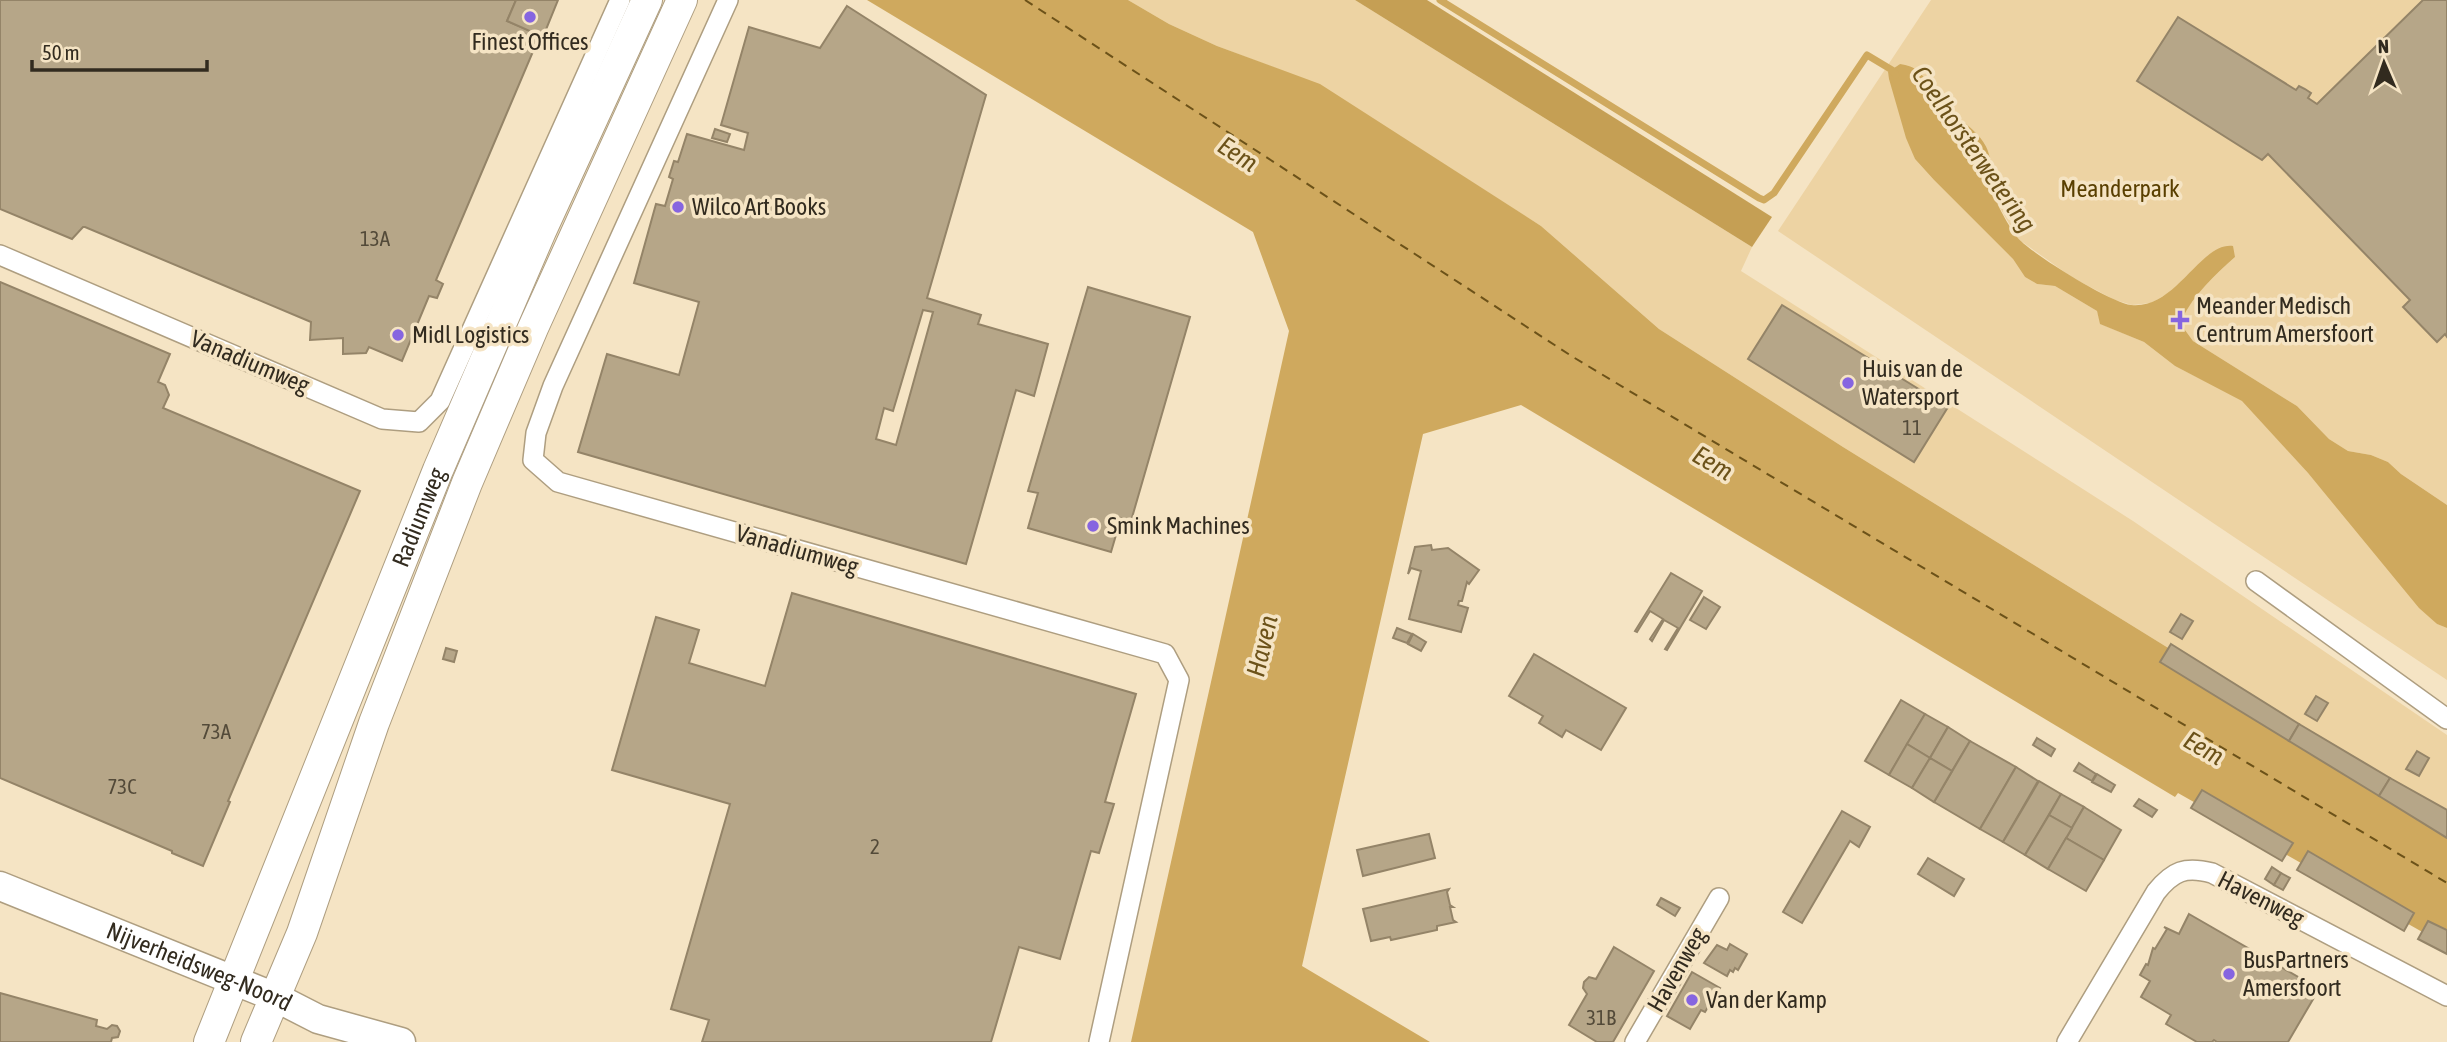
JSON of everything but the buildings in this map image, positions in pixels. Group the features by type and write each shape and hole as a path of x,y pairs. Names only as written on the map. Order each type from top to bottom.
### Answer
{"main road":[{"name":"Radiumweg","path":"209,1042 438,470 541,231 647,0"},
{"name":"Radiumweg","path":"257,1042 302,933 374,723 467,483 594,191 682,0"}],"street":[{"name":"Vanadiumweg","path":"0,255 382,419 419,422 440,401 620,0"},
{"name":"Vanadiumweg","path":"727,0 553,386 536,433 533,460 558,482 1165,654 1179,680 1099,1042"},
{"path":"2256,581 2447,719"},
{"name":"Havenweg","path":"2067,1042 2156,892 2165,881 2183,870 2196,869 2211,873 2447,996"},
{"name":"Nijverheidsweg-Noord","path":"0,886 275,997 318,1019 401,1042"},
{"name":"Havenweg","path":"1635,1042 1719,898"}],"green space":[{"path":"1128,0 1355,0 1752,247 1741,271 2133,521 2447,735 2447,817 2395,788 1843,447 1659,329 1541,226 1320,85 1217,46 1169,24"},
{"name":"Meanderpark","path":"1931,0 2423,0 2317,104 2308,98 2309,92 2299,86 2296,90 2178,17 2137,81 2262,159 2268,154 2410,300 2403,308 2437,342 2445,334 2447,505 2388,462 2371,455 2348,451 2329,439 2297,406 2193,341 2185,330 2182,319 2199,293 2235,257 2190,274 2167,294 2151,303 2132,305 2115,300 2073,278 2018,239 1997,203 1985,144 1900,64 1888,72 1915,159 1934,180 2013,259 2025,277 2037,284 2055,286 2097,311 2101,324 2144,342 2175,366 2242,400 2437,624 2447,628 2447,680 1778,231"}],"shaded area":[{"path":"1355,0 1427,0 1772,217 1752,247"}],"water":[{"path":"867,0 1128,0 1169,24 1217,46 1320,84 1541,226 1659,329 1843,447 2395,788 2447,817 2447,946 2178,793 2175,797 1521,405 1423,434 1302,966 1430,1042 1131,1042 1289,331 1253,232"},
{"path":"1900,64 1919,72 1946,105 1984,143 1990,157 1998,205 2017,237 2037,254 2090,287 2131,305 2147,304 2174,287 2209,254 2233,246 2235,257 2206,285 2187,310 2182,319 2185,330 2193,341 2297,406 2329,439 2348,451 2371,455 2388,462 2447,505 2447,628 2437,624 2419,608 2308,473 2242,401 2175,366 2144,342 2100,324 2097,311 2055,286 2037,284 2025,277 2013,259 1915,159 1889,79 1888,72"}],"waterway":[{"name":"Coelhorsterwetering","path":"1440,0 1764,200 1774,193 1867,55 1896,75"}],"ferry route":[{"path":"1025,0 1573,357 2447,883"}],"place":[{"name":"Finest Offices","path":"530,17"},
{"name":"Wilco Art Books","path":"678,207"},
{"name":"Meander Medisch Centrum Amersfoort","path":"2180,320"},
{"name":"Midl Logistics","path":"398,335"},
{"name":"Huis van de Watersport","path":"1848,383"},
{"name":"Smink Machines","path":"1093,526"},
{"name":"BusPartners Amersfoort","path":"2229,974"},
{"name":"Van der Kamp","path":"1692,1000"}],"water label":[{"name":"Eem","path":"1238,154"},
{"name":"Eem","path":"1713,463"},
{"name":"Haven","path":"1262,646"},
{"name":"Eem","path":"2204,748"}]}
